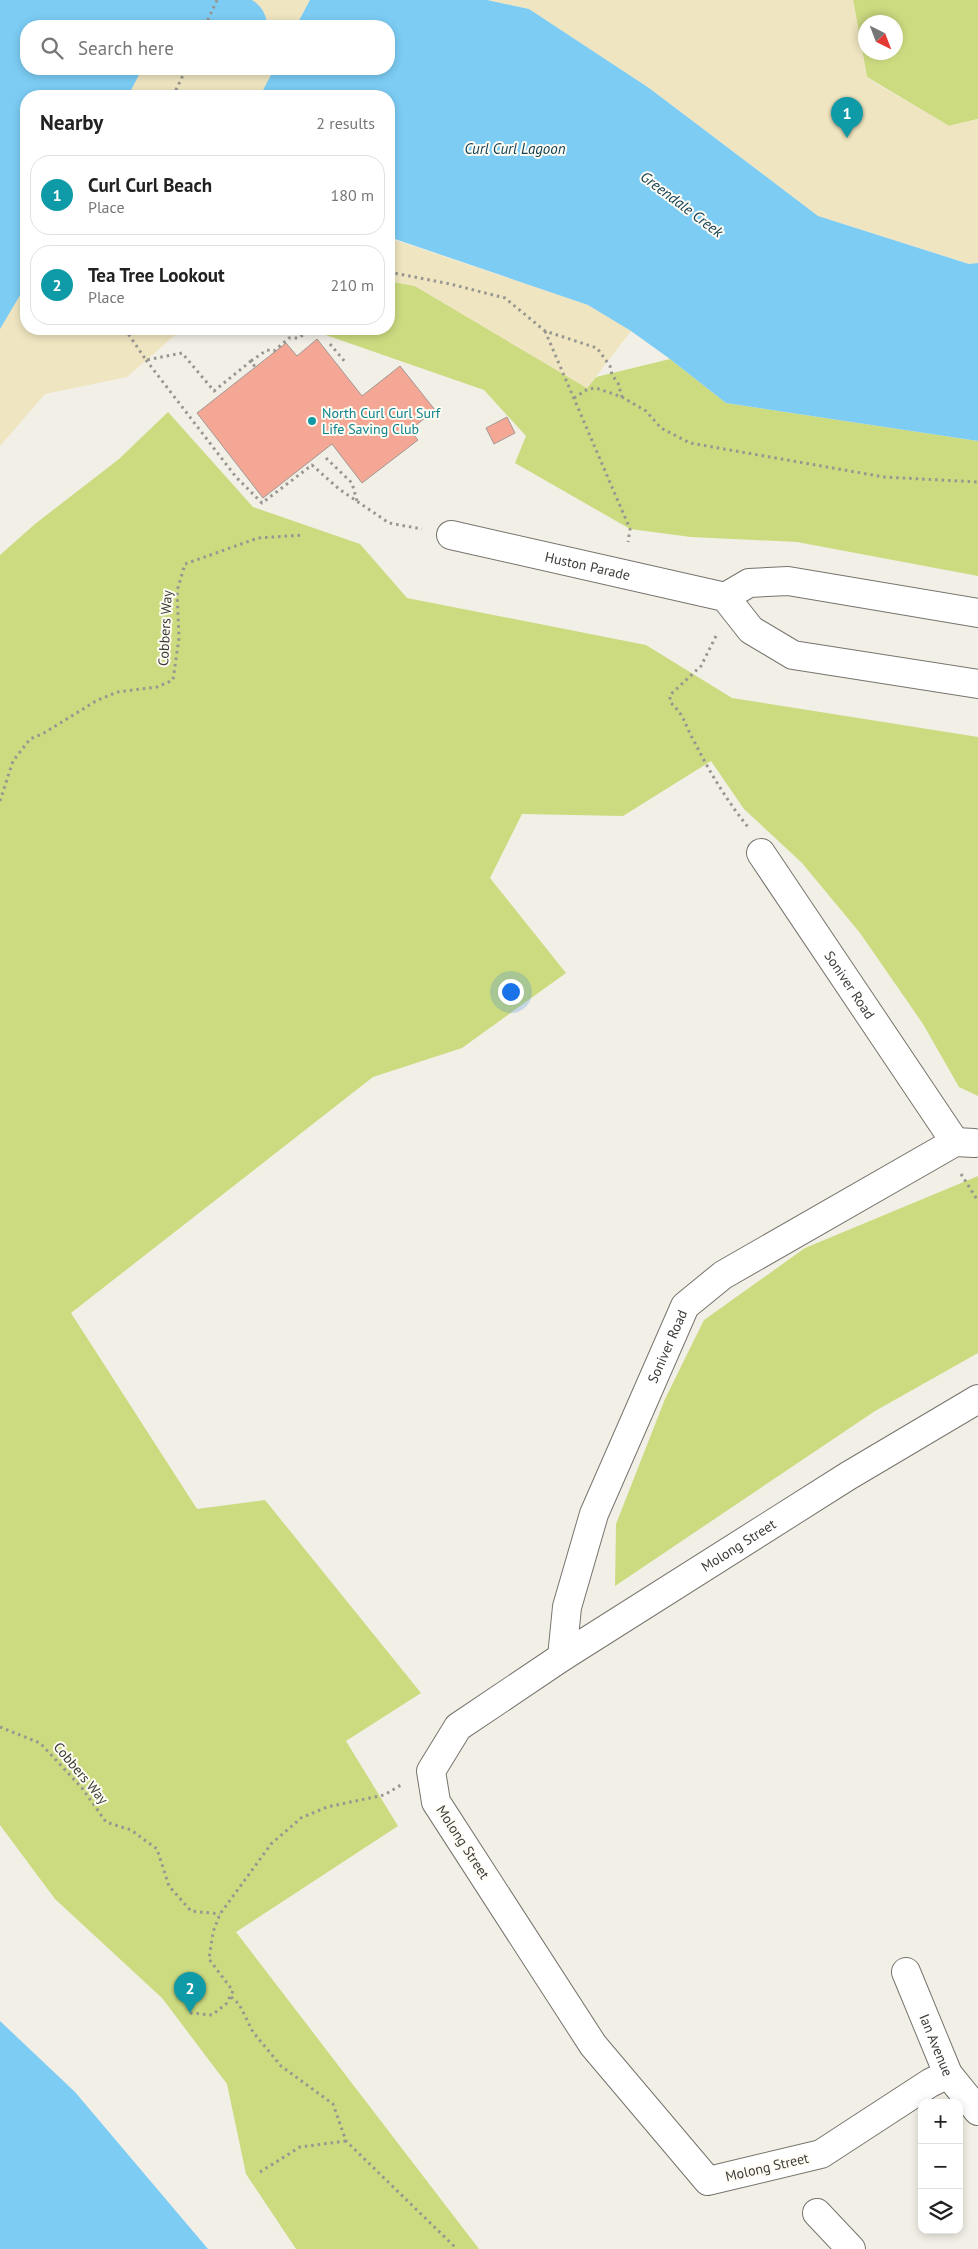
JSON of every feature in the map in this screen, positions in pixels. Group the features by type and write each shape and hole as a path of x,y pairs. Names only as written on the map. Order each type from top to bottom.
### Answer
{"street":[{"name":"Huston Parade","path":"451,535 726,598"},
{"path":"978,613 788,582 749,583 726,598 751,630 793,655 978,684"},
{"name":"Soniver Road","path":"562,1657 567,1606 594,1514 685,1306 723,1275 964,1142 757,842"},
{"name":"Molong Street","path":"948,2074 930,2083 821,2154 708,2181 593,2045 436,1802 431,1771 458,1727 562,1657 848,1476 978,1399"},
{"name":"Ian Avenue","path":"906,1972 948,2074 978,2110"},
{"path":"817,2213 851,2249"}],"path":[{"path":"208,20 217,0"},
{"path":"176,90 183,75"},
{"path":"395,273 450,284 505,298 545,331 597,348 610,366 622,397"},
{"path":"545,331 630,529"},
{"path":"129,335 146,360 236,477 262,503 312,465 339,489 389,523"},
{"path":"146,360 182,353 214,391 267,350 274,350 289,338 299,338 303,335"},
{"path":"330,344 346,363"},
{"path":"251,361 255,367"},
{"path":"574,398 588,389 596,388 622,397 646,411 661,428 690,442 884,477 978,482"},
{"path":"326,458 352,483 357,501"},
{"name":"Cobbers Way","path":"0,802 12,761 30,738 44,733 96,701 117,692 157,687 173,680 179,638 176,591 186,564 258,538 304,535"},
{"path":"701,666 670,695 670,702 682,713 692,740 757,842"},
{"path":"970,1188 978,1201"},
{"name":"Cobbers Way","path":"0,1727 40,1743 82,1788 106,1822 131,1830 157,1849 169,1886 191,1911 220,1914"},
{"path":"190,2013 212,2015 231,1997 233,1991 209,1959 213,1932 220,1914 272,1844 301,1818 327,1807 384,1795 408,1781"},
{"path":"231,1997 239,2004 253,2032 281,2066 333,2104 346,2142 457,2249"},
{"path":"260,2172 300,2147 346,2142"}],"green space":[{"path":"853,0 978,0 978,119 949,126 867,77 864,60 903,60 903,15 858,15 858,28"},
{"path":"395,282 415,286 587,388 596,377 670,359 726,403 978,441 978,576 797,542 691,537 630,529 515,463 526,436 484,390 326,335 395,335"},
{"path":"168,412 253,507 360,544 407,598 646,645 732,698 978,737 978,1096 959,1087 923,1024 860,933 802,863 744,809 711,761 623,816 522,814 490,878 566,973 462,1048 373,1077 71,1313 197,1509 265,1500 421,1693 346,1741 398,1826 236,1932 479,2249 296,2249 246,2174 227,2084 162,1998 55,1899 0,1825 0,555 35,524 119,459"},
{"path":"978,1176 978,1353 875,1411 615,1586 616,1524 665,1399 704,1320 805,1248"}],"sand":[{"path":"0,0 310,0 299,20 20,20 20,75 271,75 263,90 20,90 20,335 175,335 127,377 45,394 0,446"},
{"path":"487,0 853,0 858,28 858,60 864,60 867,78 949,126 978,119 978,263 970,264 818,216 649,88 529,9"},
{"path":"395,240 588,305 631,331 587,388 415,286 395,282"}],"water":[{"path":"0,0 176,0 167,20 20,20 20,75 139,75 131,90 20,90 20,295 0,329"},
{"name":"Curl Curl Lagoon","path":"310,0 487,0 529,9 649,88 818,216 969,264 978,263 978,441 726,403 631,331 588,305 395,239 395,90 263,90 271,75 395,75 395,20 299,20"},
{"path":"0,2021 75,2092 208,2249 0,2249"}],"building":[{"name":"North Curl Curl Surf Life Saving Club","path":"317,339 362,396 400,366 435,410 410,430 418,440 362,483 332,444 263,498 197,413 286,343 297,356"},
{"path":"507,417 515,433 494,444 486,428"}],"waterway":[{"name":"Greendale Creek","path":"173,8 216,20"}],"place":[{"name":"Curl Curl Beach","path":"847,138"},
{"name":"North Curl Curl Surf Life Saving Club","path":"312,421"},
{"name":"Tea Tree Lookout","path":"190,2013"}]}
